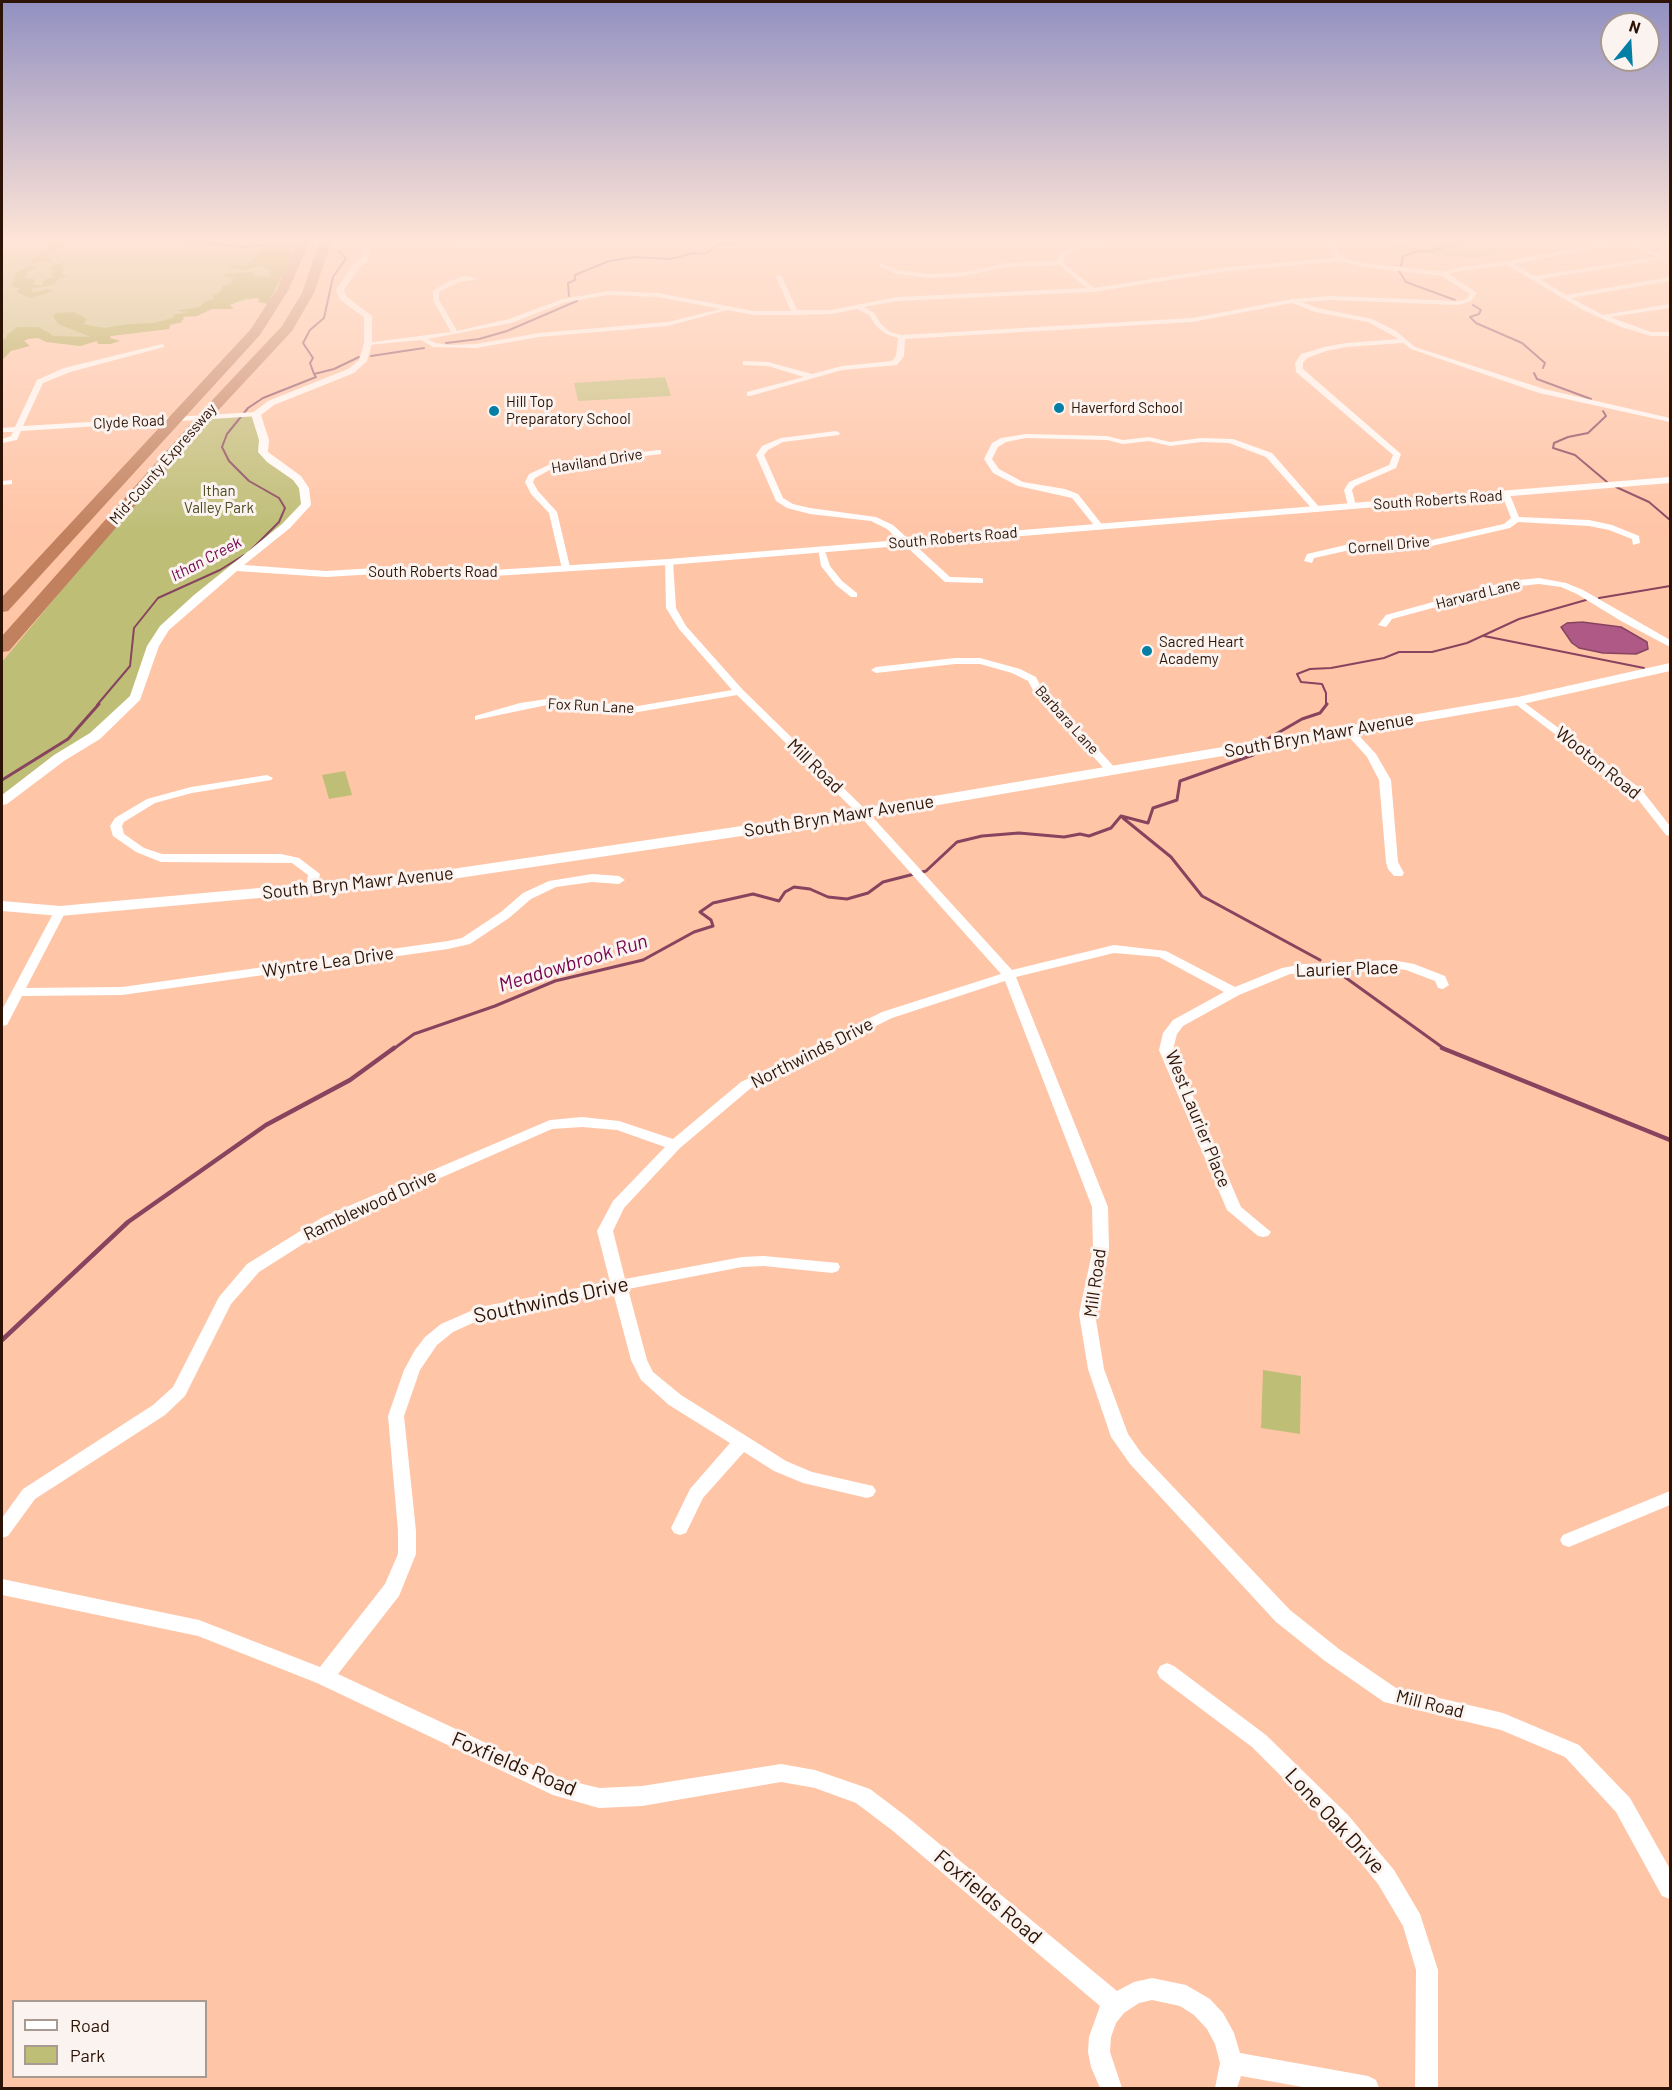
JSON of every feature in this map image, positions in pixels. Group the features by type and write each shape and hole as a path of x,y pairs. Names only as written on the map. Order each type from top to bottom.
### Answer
{"highway":[{"name":"Mid-County Expressway","path":"2,607 176,419 248,338"},
{"name":"Mid-County Expressway","path":"2,647 277,338"}],"main road":[{"name":"South Bryn Mawr Avenue","path":"2,906 60,911 425,878 864,813 1113,772 1518,701 1671,667"}],"street":[{"path":"2,801 59,758 95,736 113,719 135,696 153,646 164,628 198,597 286,526 306,505 304,488 297,478 270,460 263,452 264,440 256,414 272,403 358,366 363,361 368,338"},
{"path":"368,343 430,338"},
{"path":"422,339 433,345 476,346 524,338"},
{"path":"750,394 842,368 894,363 900,356 902,338"},
{"path":"1401,338 1413,348 1542,391 1671,420"},
{"path":"1352,506 1348,490 1352,484 1393,466 1397,454 1299,370 1299,363 1304,356 1324,349 1346,345 1405,341"},
{"path":"2,441 14,438 40,381 67,370 162,346"},
{"path":"746,363 768,364 813,377"},
{"name":"Clyde Road","path":"2,430 256,414"},
{"path":"836,433 791,438 765,448 760,455 779,499 790,506 810,511 873,519 890,527 948,580 980,581"},
{"path":"1100,527 1075,496 1021,484 996,471 988,459 995,445 1004,440 1026,436 1107,438 1124,442 1149,439 1170,444 1201,440 1230,441 1269,455 1317,508"},
{"name":"Haviland Drive","path":"565,567 553,512 534,492 529,482 532,476 546,468 563,463 658,452"},
{"name":"South Roberts Road","path":"236,568 326,574 392,570 478,574 821,550 1671,480"},
{"path":"1506,495 1516,519 1589,523 1612,528 1636,538 1636,543"},
{"name":"Cornell Drive","path":"1309,561 1310,556 1350,547 1423,544 1507,526 1516,519"},
{"path":"821,550 826,566 838,584 854,595"},
{"name":"Mill Road","path":"668,562 671,608 681,627 739,692 864,813 1009,975 1100,1207 1101,1248 1087,1314 1096,1369 1120,1437 1136,1459 1283,1616 1332,1655 1390,1696 1503,1722 1572,1751 1623,1805 1671,1888"},
{"name":"Harvard Lane","path":"1383,625 1389,617 1509,584 1539,581 1563,585 1580,592 1624,620 1671,644"},
{"name":"Barbara Lane","path":"876,670 956,661 980,661 1016,671 1032,679 1037,688 1113,772"},
{"name":"Fox Run Lane","path":"479,718 520,706 547,702 638,709 739,692"},
{"name":"Wooton Road","path":"1518,701 1637,791 1671,833"},
{"path":"1348,730 1372,756 1385,780 1392,862 1398,873"},
{"path":"267,778 191,790 151,801 119,820 116,826 119,836 140,850 161,858 295,860 315,874 312,888"},
{"name":"Wyntre Lea Drive","path":"19,992 122,991 448,945 466,941 505,915 527,896 553,884 592,878 619,880"},
{"path":"2,1022 60,911"},
{"path":"1009,975 1114,949 1141,950 1162,954 1183,963 1234,992"},
{"name":"Laurier Place","path":"1234,992 1296,969 1373,964 1409,967 1440,978 1443,985"},
{"name":"Northwinds Drive","path":"867,1491 800,1474 780,1466 675,1400 647,1376 639,1360 605,1231 618,1205 675,1144 746,1085 887,1015 1009,975"},
{"name":"West Laurier Place","path":"1234,992 1179,1023 1170,1033 1166,1050 1235,1210 1263,1232"},
{"name":"Ramblewood Drive","path":"2,1531 29,1494 159,1410 179,1390 225,1301 253,1268 328,1221 550,1125 582,1122 619,1126 675,1144"},
{"name":"Southwinds Drive","path":"324,1677 392,1590 407,1554 407,1531 396,1416 412,1370 421,1354 447,1328 486,1311 742,1262 764,1261 832,1267"},
{"path":"680,1528 696,1494 742,1442"},
{"path":"1569,1540 1671,1498"},
{"name":"Foxfields Road","path":"2,1587 199,1628 324,1677 560,1788 599,1798 642,1796 781,1773 815,1779 863,1796 900,1824 1116,2005"},
{"name":"Lone Oak Drive","path":"1167,1672 1258,1741 1341,1822 1386,1877 1412,1923 1427,1970 1427,2088"},
{"path":"1111,2088 1102,2067 1100,2037 1107,2016 1116,2005 1134,1993 1152,1989 1186,1996 1202,2007 1215,2021 1226,2041 1231,2063 1226,2088"},
{"path":"1231,2063 1368,2088"}],"green space":[{"path":"2,338 27,338 2,354"},
{"path":"37,338 105,338 92,341"},
{"path":"665,377 671,396 578,401 574,383"},
{"name":"Ithan Valley Park","path":"256,414 263,452 297,478 306,505 164,628 136,697 113,719 2,800 2,662 205,416"},
{"path":"345,771 352,795 329,799 322,775"},
{"path":"1263,1370 1301,1376 1300,1434 1261,1428"}],"shaded area":[{"path":"7,338 110,338 120,341 98,344 97,341 80,346 46,342 38,338 28,339 24,341 30,346 11,351 2,360 2,340"},
{"path":"1582,622 1621,627 1647,642 1648,649 1636,654 1603,653 1579,648 1572,643 1561,627 1567,623"}],"waterway":[{"name":"Ithan Creek","path":"306,338 303,343 313,358 310,363 314,374"},
{"path":"446,343 484,338"},
{"path":"1509,338 1522,343 1545,363 1543,368"},
{"path":"371,356 424,348"},
{"path":"314,374 334,369 359,357"},
{"path":"1534,373 1537,379 1591,399"},
{"name":"Ithan Creek","path":"250,551 279,522 285,508 279,498 249,481 229,461 222,447 227,434 248,408 263,398 316,377 314,374"},
{"path":"1603,411 1606,416 1588,433 1568,437 1554,443 1553,448 1575,455 1607,482"},
{"path":"1616,487 1649,502 1670,520"},
{"name":"Ithan Creek","path":"97,705 130,666 134,628 158,598 220,570 244,555"},
{"name":"Meadowbrook Run","path":"1599,598 1670,586"},
{"name":"Meadowbrook Run","path":"1326,705 1326,693 1322,684 1301,682 1297,674 1310,669 1331,668 1384,658 1399,652 1432,652 1467,643 1519,619 1586,600"},
{"path":"1484,636 1644,668"},
{"name":"Ithan Creek","path":"2,780 68,739 99,704"},
{"name":"Meadowbrook Run","path":"1264,741 1302,719 1320,713 1327,704"},
{"name":"Meadowbrook Run","path":"392,1050 414,1034 495,1006 555,981 643,960 694,932 713,926 711,920 700,912 713,903 753,894 779,901 785,892 794,887 810,889 828,897 847,899 868,893 883,882 926,871 957,842 982,836 1019,833 1064,837 1080,834 1089,836 1111,828 1121,816 1148,823 1153,808 1177,800 1180,781 1253,755 1260,747"},
{"path":"1123,818 1171,857 1202,896 1320,960"},
{"path":"1342,975 1445,1049"},
{"name":"Meadowbrook Run","path":"2,1340 128,1222 266,1125 350,1080 394,1048"},
{"path":"1445,1049 1670,1140"}],"place":[{"name":"Haverford School","path":"1059,408"},
{"name":"Hill Top Preparatory School","path":"494,411"},
{"name":"Sacred Heart Academy","path":"1147,651"}]}
